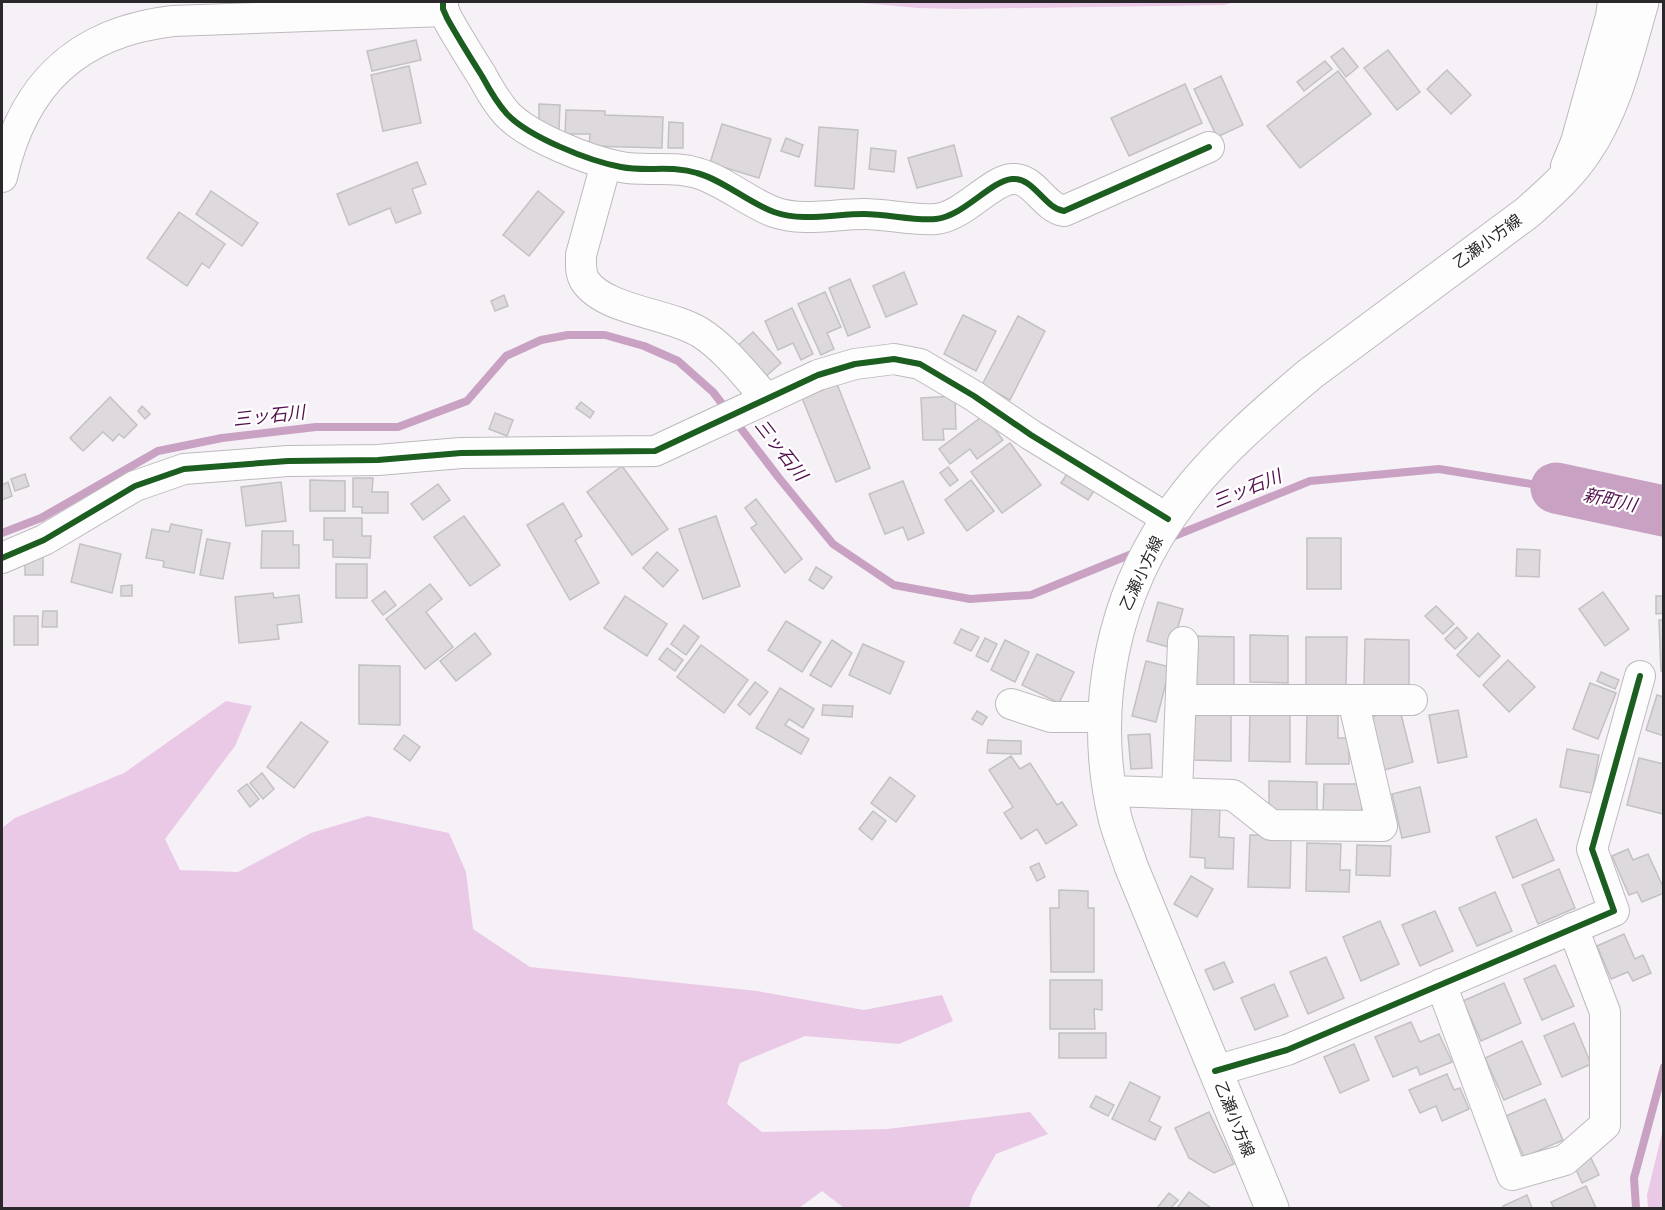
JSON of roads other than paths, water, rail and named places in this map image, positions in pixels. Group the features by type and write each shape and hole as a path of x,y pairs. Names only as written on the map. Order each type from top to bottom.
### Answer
{"main road":[{"name":"乙瀬小方線","path":"1272,1209 1131,866 1116,820 1107,772 1104,717 1107,676 1117,629 1132,583 1154,540 1181,500 1213,464 1295,386 1340,350 1528,212 1559,184 1585,153 1605,117 1620,78 1642,2"}],"street":[{"path":"1528,212 1549,193 1565,169 1576,142 1613,2"},
{"path":"2,177 13,136 24,112 39,90 76,54 123,31 148,24 174,21 444,6 495,98 521,126 538,136 606,164 699,173 762,206 788,215 866,214 938,219 957,212 1011,179 1020,180 1029,185 1056,210 1064,211 1209,147"},
{"path":"606,164 581,255 581,269 586,282 621,306 684,323 703,334 719,347 762,400"},
{"path":"2,558 44,540 135,486 184,469 288,460 378,460 461,453 655,451 818,375 855,364 894,359 920,364 1168,519"},
{"path":"1178,793 1183,642"},
{"path":"1215,1071 1287,1050 1614,911 1592,849 1640,676"},
{"path":"1181,700 1413,700"},
{"path":"1110,791 1233,795 1271,825 1382,826 1353,700"},
{"path":"1011,704 1051,717 1104,717"},
{"path":"1441,984 1512,1176 1565,1160 1605,1125 1605,1012 1573,928"}],"waterway":[{"name":"三ッ石川","path":"2,533 41,518 158,451 222,438 316,427 398,427 467,401 506,356 541,340 568,335 605,335 644,346 678,361 713,392 833,544 894,585 970,599 1031,595 1139,551"},
{"name":"三ッ石川","path":"1167,539 1310,481 1439,469 1556,488"},
{"name":"新町川","path":"1556,488 1664,511"},
{"name":"新町川","path":"1636,1208 1634,1178 1664,1067"}]}
